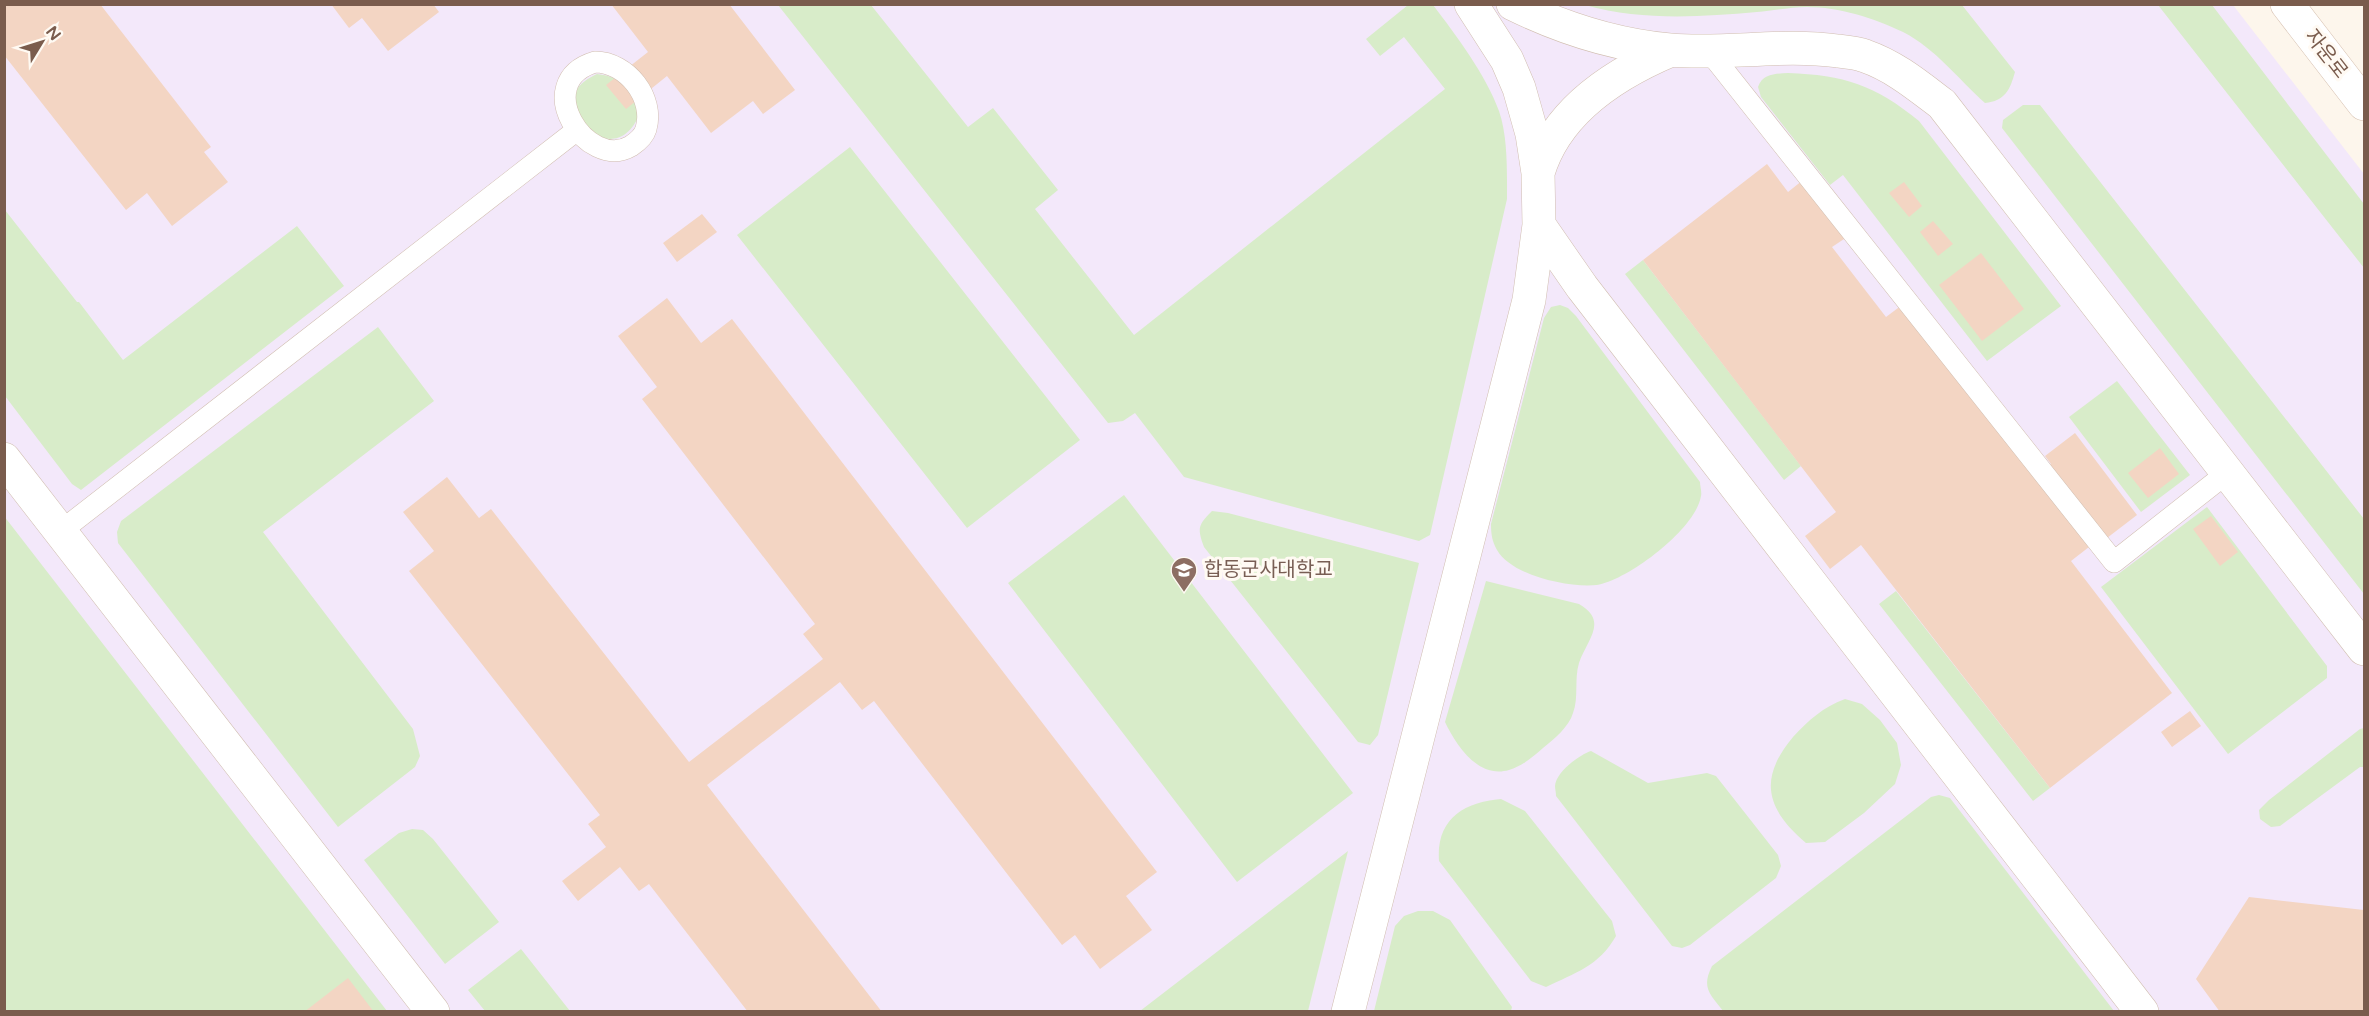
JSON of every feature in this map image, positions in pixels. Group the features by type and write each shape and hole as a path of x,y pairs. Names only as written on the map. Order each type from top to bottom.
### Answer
{"street":[{"path":"1348,1011 1529,300 1539,225 1538,173 1532,134 1519,87 1507,60 1471,4"},
{"path":"1513,4 1561,25 1609,40 1671,50 1814,48 1863,55 1901,72 1942,104 2364,649"},
{"name":"자운로","path":"2287,4 2364,104"},
{"path":"1538,173 1544,153 1554,136 1582,104 1618,76 1671,50"},
{"path":"1539,225 1582,287 2142,1011"},
{"path":"1529,300 1543,277 1553,273 1565,274 1582,287"},
{"path":"4,459 434,1011"}],"lane":[{"path":"1708,50 2114,562 2228,473"},
{"path":"595,62 612,65 623,71 642,92 647,107 645,132 637,142 626,149 614,150 600,146 588,141 577,130 567,111 565,92 568,82 585,65 595,62"},
{"path":"61,531 577,130"}],"shaded area":[{"name":"합동군사대학교","path":"5,5 2233,5 2364,174 2364,1011 5,1012"}],"green space":[{"path":"778,5 871,5 968,127 993,108 1058,190 1035,209 1134,335 1445,89 1404,37 1380,56 1366,39 1408,5 1433,5 1461,42 1499,111 1505,143 1507,199 1430,535 1419,541 1184,477 1135,413 1123,421 1108,423"},
{"path":"1585,5 1962,5 2015,72 2006,94 1997,100 1985,103 1915,39 1880,22 1844,11 1801,7 1735,14 1649,16"},
{"path":"2158,5 2212,5 2364,204 2364,268"},
{"path":"1788,73 1826,76 1858,84 1888,99 1919,121 2061,306 1987,361 1843,175 1830,185 1761,97 1758,87 1763,79 1770,75"},
{"path":"597,74 620,81 633,97 640,113 631,129 620,137 608,139 596,135 578,117 575,105 577,89"},
{"path":"2023,105 2040,105 2364,519 2364,594 2002,128 2003,120"},
{"path":"850,147 1080,440 967,528 737,235"},
{"path":"5,210 123,360 297,226 344,286 81,490 72,484 5,396"},
{"path":"1643,260 1801,466 1784,480 1625,274"},
{"path":"1560,305 1568,308 1576,316 1700,482 1701,494 1696,509 1674,537 1659,551 1626,574 1597,585 1557,582 1515,567 1497,550 1492,534 1491,524 1544,318 1551,307"},
{"path":"378,327 434,401 263,532 413,729 420,756 415,767 338,827 118,543 117,532 121,521"},
{"path":"2117,381 2190,475 2141,512 2069,417"},
{"path":"1124,495 1353,793 1237,882 1008,583"},
{"path":"2207,507 2327,666 2327,678 2228,754 2101,587"},
{"path":"1212,511 1228,513 1419,563 1378,735 1370,745 1358,742 1204,547 1200,527"},
{"path":"4,516 387,1011 5,1011"},
{"path":"1486,581 1579,604 1588,610 1593,617 1594,624 1579,663 1575,707 1571,718 1565,728 1535,755 1509,770 1487,770 1478,765 1462,750 1445,722"},
{"path":"1896,591 2050,788 2033,801 1879,604"},
{"path":"1845,699 1862,704 1880,720 1897,743 1901,765 1895,784 1864,813 1825,842 1806,843 1782,818 1775,806 1771,793 1771,780 1782,752 1793,737 1823,710"},
{"path":"2364,728 2364,767 2360,767 2280,826 2271,827 2260,819 2259,810 2269,800"},
{"path":"1591,751 1648,783 1707,773 1716,776 1778,855 1781,866 1776,878 1690,945 1682,948 1672,946 1556,796 1555,786 1559,775 1580,756"},
{"path":"1939,795 1950,798 2114,1011 1723,1011 1708,990 1707,980 1712,966 1931,797"},
{"path":"1501,799 1525,811 1612,921 1616,936 1602,955 1586,968 1546,987 1531,981 1439,861 1442,834 1455,815 1475,804"},
{"path":"412,829 423,830 433,839 499,922 445,964 364,860 399,833"},
{"path":"1348,851 1308,1011 1140,1011"},
{"path":"1418,911 1433,911 1450,920 1512,1007 1511,1011 1374,1011 1395,926 1404,916"},
{"path":"521,949 570,1011 485,1011 468,990"}],"building":[{"path":"4,4 100,4 211,147 204,152 228,182 172,226 147,193 126,210 4,55"},
{"path":"331,4 433,4 439,12 388,51 362,18 349,28"},
{"path":"611,4 729,4 795,90 763,114 753,101 711,133 667,76 626,109 606,85 648,52"},
{"path":"1767,164 1788,192 1803,180 1847,237 1832,247 1886,317 1902,305 2034,477 2051,464 2045,456 2075,433 2137,515 2107,538 2058,475 2042,487 2089,547 2071,561 2172,693 2050,788 1861,545 1830,569 1805,536 1836,512 1643,260"},
{"path":"1904,182 1922,206 1909,217 1889,193"},
{"path":"702,214 717,232 677,262 663,243"},
{"path":"1933,221 1953,244 1938,256 1920,232"},
{"path":"1981,253 2024,309 1982,341 1939,285"},
{"path":"667,298 701,343 732,319 1157,872 1126,896 1152,930 1100,969 1075,935 1062,945 874,701 862,710 840,682 707,785 882,1012 748,1012 649,884 639,891 620,867 578,901 562,881 606,847 588,824 600,815 409,571 434,551 403,512 447,477 479,518 491,509 689,762 823,659 803,634 815,624 642,399 657,387 618,336"},
{"path":"2160,448 2179,474 2148,498 2128,473"},
{"path":"2211,516 2238,552 2220,566 2193,529"},
{"path":"2190,711 2201,726 2172,747 2161,732"},
{"path":"2249,897 2364,910 2364,1012 2220,1012 2196,979"},
{"path":"348,978 374,1012 304,1012"}],"place":[{"name":"합동군사대학교","path":"1184,593"}]}
